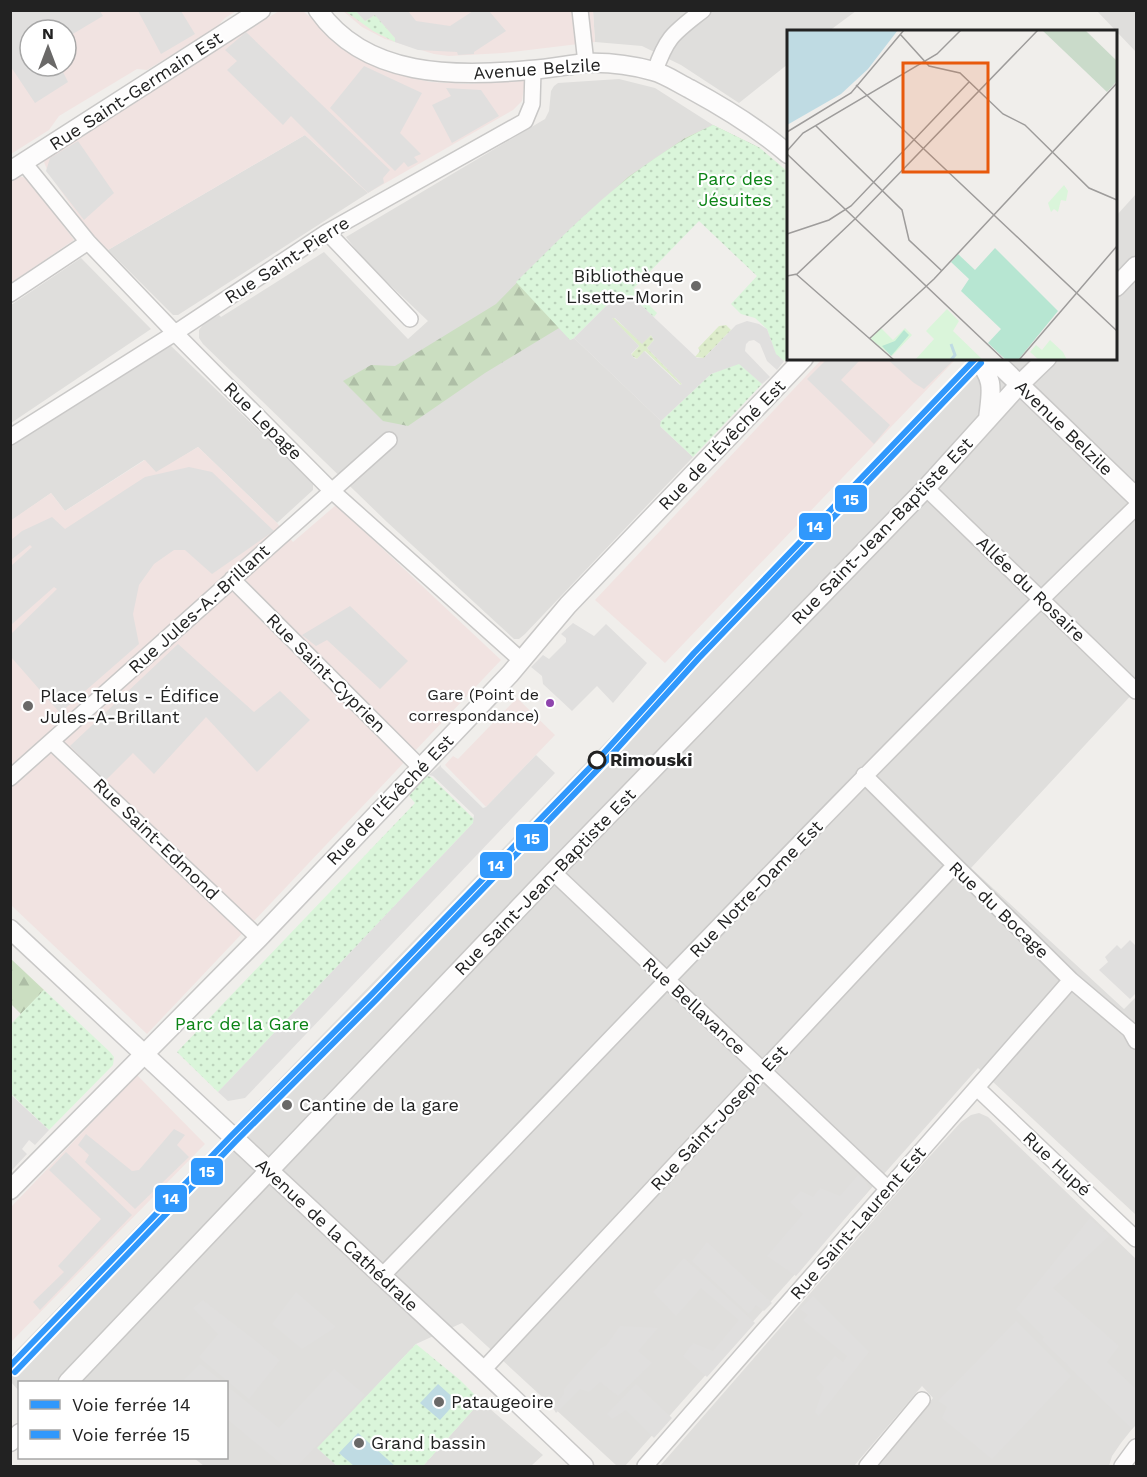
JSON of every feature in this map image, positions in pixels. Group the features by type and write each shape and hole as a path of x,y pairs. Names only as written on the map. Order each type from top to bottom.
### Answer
{"street":[{"name":"Rue Saint-Germain Est","path":"17,167 261,10"},
{"name":"Avenue Belzile","path":"318,10 329,26 352,46 382,61 427,72 485,74 586,63 621,65 655,71 721,106 764,134 787,152"},
{"path":"580,10 586,63"},
{"path":"655,71 671,35 703,10"},
{"name":"Rue Saint-Pierre","path":"10,437 175,333 327,232 525,121 532,104 533,70"},
{"name":"Rue Lepage","path":"17,167 175,333 332,491 521,660"},
{"path":"327,232 410,320"},
{"path":"10,294 88,242"},
{"path":"1117,286 1137,266"},
{"name":"Rue de l'Évêché Est","path":"10,1190 259,938 521,660 568,605 802,360"},
{"path":"977,360 985,368 990,379 988,419"},
{"name":"Avenue Belzile","path":"994,360 1137,497"},
{"name":"Rue Saint-Jean-Baptiste Est","path":"70,1381 553,872 926,488 1019,385 1045,360"},
{"name":"Rue Jules-A.-Brillant","path":"10,778 389,440"},
{"name":"Allée du Rosaire","path":"926,488 1137,691"},
{"name":"Rue Notre-Dame Est","path":"381,1277 864,776 1137,507"},
{"name":"Rue Saint-Cyprien","path":"232,579 420,767"},
{"name":"Rue Saint-Edmond","path":"52,742 259,938"},
{"name":"Rue du Bocage","path":"864,776 1071,980 1130,1030 1137,1041"},
{"name":"Rue Saint-Joseph Est","path":"483,1370 954,866"},
{"name":"Rue Bellavance","path":"553,872 888,1189"},
{"name":"Avenue de la Cathédrale","path":"10,929 584,1467"},
{"name":"Rue Saint-Laurent Est","path":"645,1467 1071,980"},
{"name":"Rue Hupé","path":"977,1088 1137,1239"},
{"path":"867,1467 922,1400"},
{"path":"1122,1467 1137,1447"}],"shaded area":[{"path":"10,11 100,11 103,16 78,31 78,18 18,18 18,78 11,67"},
{"path":"11,11 236,11 225,18 215,29 147,70 137,69 59,116 49,130 11,154"},
{"path":"138,11 181,11 195,34 161,54"},
{"path":"279,11 303,11 351,53 380,68 405,76 430,82 468,84 525,80 522,101 513,110 368,193 305,135 108,250 88,230 48,172 44,162 46,152"},
{"path":"343,11 593,11 595,42 503,53 449,56 434,54 385,39 362,27"},
{"path":"356,11 408,11 416,21 450,26 473,11 489,11 506,31 474,54 458,55 457,52 418,50 395,42 395,38 375,15 365,21"},
{"path":"593,11 856,11 830,30 787,30 787,65 739,103 681,65 642,46 595,42"},
{"path":"1097,11 1136,11 1136,52 1117,30"},
{"path":"246,32 390,170 383,178 384,183 368,193 291,116 283,125 227,70 237,61 225,50"},
{"path":"364,66 422,93 400,133 421,154 414,157 418,162 408,167 404,162 395,171 330,108"},
{"path":"18,78 66,78 68,82 35,103"},
{"path":"619,79 655,88 713,125 685,138 570,340 574,338 661,421 661,427 693,457 525,634 519,639 514,639 387,522 203,344 199,338 199,330 205,322 219,315 221,317 324,252 408,339 428,321 364,260 346,237 545,119 549,111 551,91 558,83"},
{"path":"446,88 481,90 499,116 452,143 432,105 451,96"},
{"path":"305,135 368,193 178,315 173,315 108,250"},
{"path":"78,141 114,193 84,220 46,171 50,158"},
{"path":"11,177 28,178 74,240 11,283"},
{"path":"1136,194 1136,690 971,868 1124,1009 1136,997 1136,1215 978,1068 625,1466 617,1466 462,1323 416,1344 318,1448 337,1466 204,1466 195,1459 228,1459 228,1381 18,1381 18,1390 11,1382 10,1357 976,360 1117,360 1117,215"},
{"path":"81,258 151,329 11,423 11,305"},
{"path":"620,299 632,300 642,306 697,358 704,358 736,325 747,321 759,324 767,329 776,354 784,361 777,370 767,361 760,344 754,340 749,341 745,351 770,377 762,384 739,364 711,374 661,421 574,338 609,303","holes":["612,318 615,318 642,344 651,335 654,340 647,348 682,384 680,385 644,351 637,359 634,358 631,354 639,346"]},
{"path":"165,344 170,345 309,479 313,483 313,490 277,523 198,447 156,473 144,460 65,511 51,493 11,521 11,446"},
{"path":"821,360 955,360 665,663 595,600"},
{"path":"826,360 860,360 841,380 890,425 874,444 807,379"},
{"path":"888,360 954,360 924,389"},
{"path":"198,447 277,523 293,542 336,505 501,660 147,1034 11,905 10,521 51,493 65,511 145,460 156,472"},
{"path":"189,467 212,472 274,531 212,574 185,550 174,550 154,564 139,585 133,614 139,644 60,713 11,657 11,634 57,589 54,587 11,625 11,566 32,547 30,545 11,560 11,540 22,531 52,517 65,529 145,477"},
{"path":"350,606 408,661 380,689 327,640 316,646 302,635"},
{"path":"573,623 594,636 606,624 647,663 613,703 597,686 572,711 543,684 542,676 531,667 543,655 549,659 566,642 566,638 561,634"},
{"path":"178,644 254,712 280,691 310,720 257,772 206,717 154,774 133,753 105,781 70,746"},
{"path":"517,698 555,735 486,807 445,765 453,756 458,759"},
{"path":"536,755 555,773 245,1098 228,1101 218,1092 473,823 474,815 433,776 429,775 441,765 483,808"},
{"path":"1130,940 1136,946 1136,993 1130,999 1099,970 1108,962 1105,957 1117,945 1121,949"},
{"path":"137,1075 205,1144 11,1342 11,1207"},
{"path":"10,1094 49,1130 35,1145 29,1140 22,1149 27,1154 12,1170"},
{"path":"979,1113 988,1117 1136,1259 1136,1424 1112,1456 1109,1466 879,1466 933,1398 922,1386 854,1466 660,1466 920,1167 961,1122"},
{"path":"174,1129 185,1135 177,1145 189,1157 135,1209 85,1162 89,1155 78,1145 86,1134 132,1171 139,1170"},
{"path":"66,1152 132,1215 40,1310 33,1302 64,1272 58,1266 101,1219 49,1170"},
{"path":"858,1175 869,1188 866,1194 796,1276 767,1256 803,1214 790,1202 801,1191 813,1197 820,1188 840,1196"},
{"path":"1090,1218 1109,1236 1053,1288 1119,1346 1107,1362 1136,1389 1136,1425 1132,1429 1042,1340 1044,1337 1016,1309"},
{"path":"707,1242 772,1303 764,1311 756,1305 749,1314 692,1261"},
{"path":"684,1258 755,1323 707,1377 683,1356 693,1343 713,1351 739,1320 701,1288 676,1316 653,1292"},
{"path":"296,1292 336,1327 302,1349 272,1324"},
{"path":"813,1296 869,1352 819,1416 815,1412 824,1387 816,1378 835,1356 843,1362 847,1356 803,1320 808,1315 800,1309"},
{"path":"203,1300 280,1360 249,1399 199,1357 218,1334 193,1308"},
{"path":"1016,1321 1071,1376 992,1459 942,1418 947,1407 938,1401"},
{"path":"620,1326 658,1328 638,1351 652,1363 618,1396 600,1382 589,1392 580,1389 556,1413 553,1408 564,1394 564,1389 601,1348 606,1346"},
{"path":"200,1364 222,1381 183,1381"},
{"path":"334,1369 365,1395 297,1466 284,1466 228,1420 228,1387 279,1428"},
{"path":"636,1384 672,1418 654,1438 626,1410 612,1419 607,1414"},
{"path":"481,1401 543,1455 531,1466 423,1466"}],"green space":[{"path":"345,11 356,11 365,21 375,15 395,38 395,42 373,31"},
{"path":"713,125 760,148 698,209 564,325 485,373 408,426 383,421 343,381 371,365 395,366 496,304 548,251 628,177 685,138"},
{"name":"Parc des Jésuites","path":"713,125 760,148 787,171 787,358 784,361 776,355 767,329 755,318 741,314 731,304 757,276 699,221 633,289 657,313 654,317 642,306 609,303 570,340 516,282 608,194 658,156"},
{"path":"613,317 642,343 651,335 654,340 647,348 682,384 645,351 637,359 631,355 639,346 612,319"},
{"path":"726,325 731,330 704,358 695,357 700,351 698,348 719,326"},
{"path":"739,363 762,384 693,457 660,426 661,421 711,374"},
{"name":"Parc de la Gare","path":"427,776 431,777 474,819 473,823 218,1092 177,1052 415,803 409,796"},
{"path":"10,958 44,990 21,1014 11,1004"},
{"path":"44,990 114,1057 113,1065 49,1130 11,1094 10,1025"},
{"path":"416,1344 460,1380 481,1401 423,1466 337,1466 317,1448"}],"water":[{"name":"Pataugeoire","path":"438,1384 457,1401 440,1420 420,1403"},
{"name":"Grand bassin","path":"358,1433 395,1466 354,1466 339,1453"}],"rail line":[{"name":"14","path":"10,1366 601,756 694,653 974,360"},
{"name":"15","path":"15,1372 606,761 699,658 981,363"}],"place":[{"name":"Bibliothèque Lisette-Morin","path":"696,286"},
{"name":"Gare (Point de correspondance)","path":"550,703"},
{"name":"Place Telus - Édifice Jules-A-Brillant","path":"28,706"},
{"name":"Rimouski","path":"597,760"},
{"name":"Cantine de la gare","path":"287,1105"},
{"name":"Pataugeoire","path":"439,1402"},
{"name":"Grand bassin","path":"359,1443"}]}
